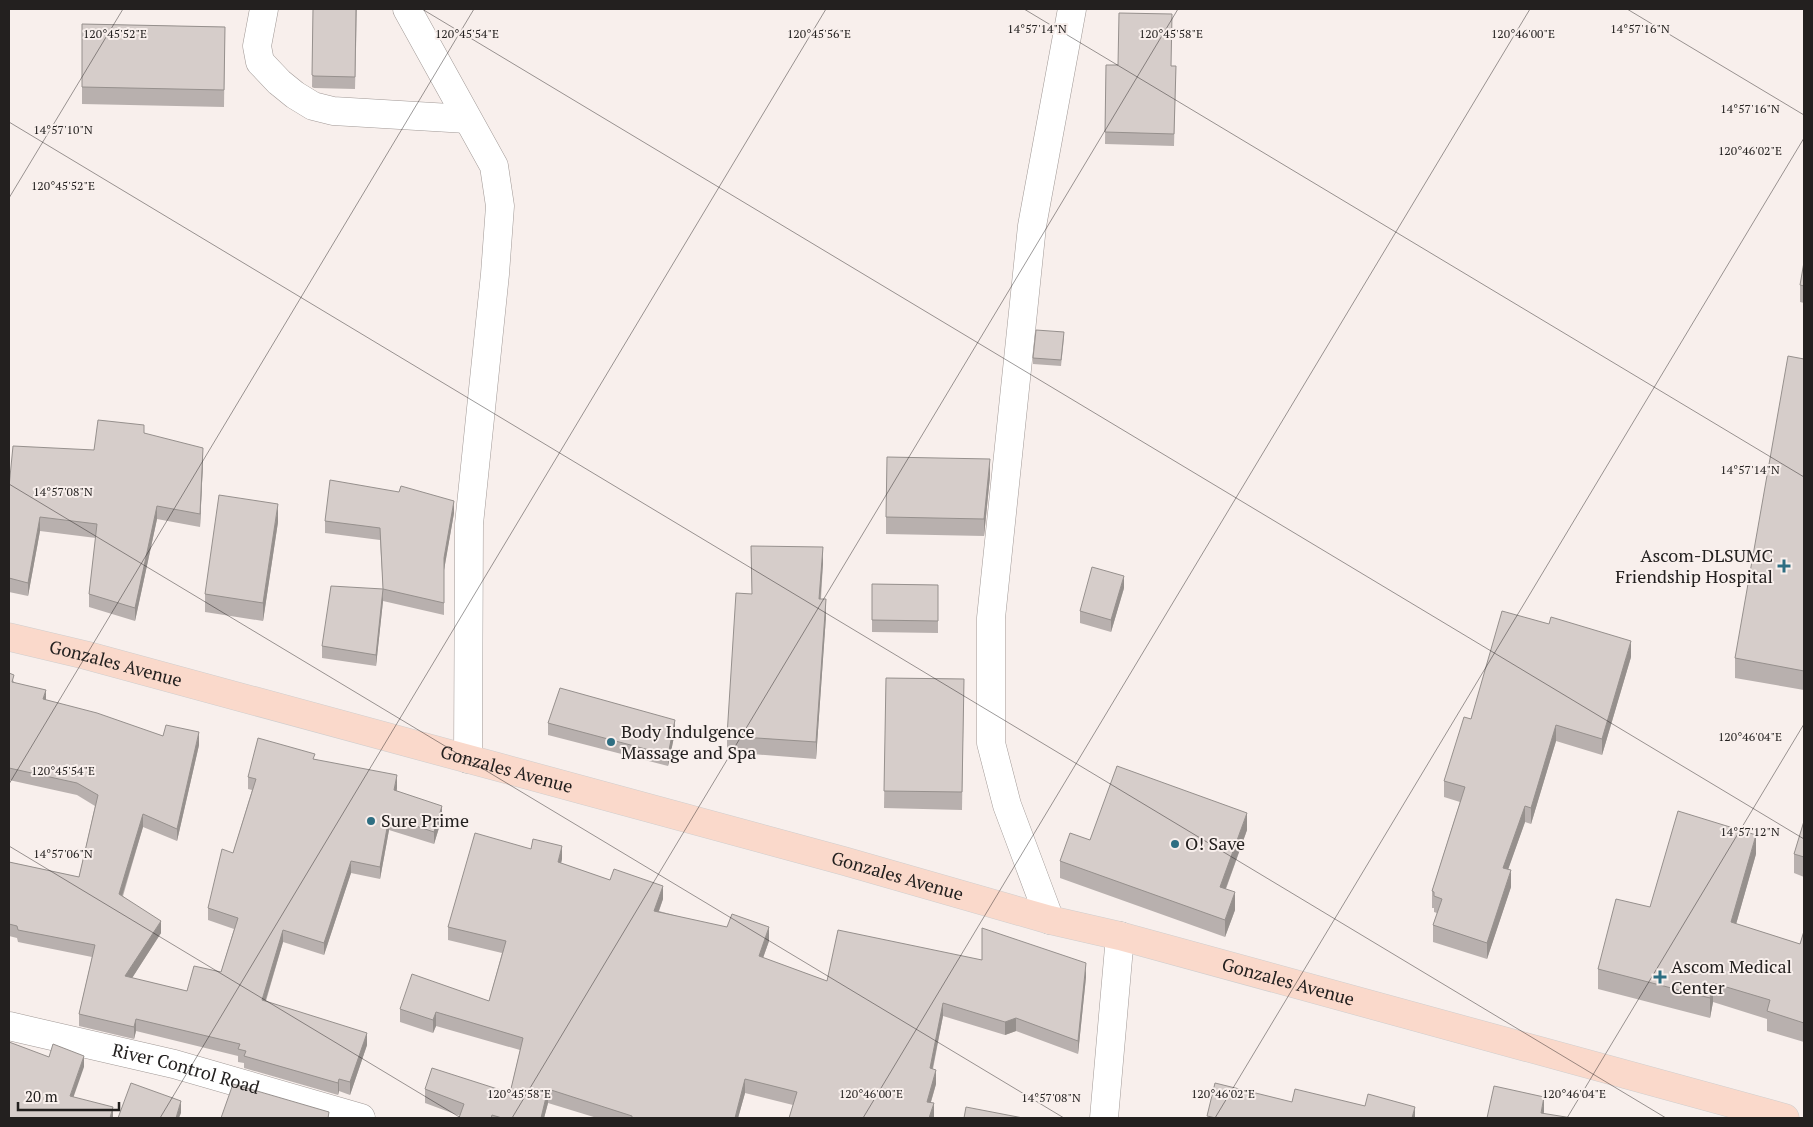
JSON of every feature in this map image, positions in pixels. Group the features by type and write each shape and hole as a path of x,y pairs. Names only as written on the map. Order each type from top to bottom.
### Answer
{"main road":[{"name":"Gonzales Avenue","path":"9,637 468,759 844,861 1050,920 1120,936 1785,1118"}],"street":[{"path":"264,9 256,46 260,62 295,95 313,106 333,111 467,118"},
{"path":"407,9 494,166 500,206 495,274 469,524 468,759"},
{"path":"1050,920 1007,805 991,744 991,618 1032,226 1072,9"},
{"path":"1104,1118 1120,936"},
{"name":"River Control Road","path":"9,1026 174,1064 361,1118"}],"building":[{"path":"313,9 356,9 355,77 312,75"},
{"path":"1119,13 1172,14 1171,66 1176,66 1174,134 1105,132 1106,65 1118,65"},
{"path":"82,24 225,27 224,90 82,87"},
{"path":"1804,262 1804,286 1800,285"},
{"path":"1036,330 1064,332 1061,360 1033,358"},
{"path":"1788,356 1804,359 1804,671 1735,658"},
{"path":"98,420 144,425 144,433 203,448 200,514 157,506 135,608 89,594 97,524 40,517 28,583 9,578 9,487 13,446 94,450"},
{"path":"887,457 990,459 984,519 886,517"},
{"path":"330,480 399,492 401,486 454,501 444,558 444,603 383,589 380,528 325,521"},
{"path":"219,495 278,504 263,603 205,594"},
{"path":"751,546 823,547 819,599 826,599 816,742 727,736 736,593 752,594"},
{"path":"1092,567 1124,576 1111,620 1080,611"},
{"path":"872,584 938,585 938,621 872,620"},
{"path":"331,586 383,589 376,655 322,646"},
{"path":"1502,611 1549,624 1551,617 1631,641 1602,739 1556,725 1531,808 1525,806 1503,868 1511,870 1487,943 1433,925 1442,899 1434,896 1432,891 1465,787 1444,781 1464,717 1471,719"},
{"path":"9,673 14,675 12,682 46,690 43,699 97,713 163,736 166,725 199,732 177,829 143,814 119,894 161,921 125,976 187,991 194,966 221,972 238,918 208,908 222,849 233,853 256,779 248,777 258,738 315,754 313,759 397,775 394,790 442,806 434,832 389,817 380,867 351,861 324,943 283,930 262,1000 367,1033 350,1082 339,1079 338,1083 244,1056 246,1051 238,1049 240,1044 136,1019 134,1027 79,1014 95,945 18,930 17,926 9,924 9,862 79,877 98,795 77,783 9,768"},
{"path":"886,678 964,679 962,792 884,791"},
{"path":"560,688 675,720 668,755 548,723"},
{"path":"1117,766 1247,813 1220,887 1235,892 1225,920 1060,861 1070,833 1090,840"},
{"path":"1678,811 1756,835 1731,922 1800,944 1804,931 1804,1023 1767,1011 1770,1000 1713,983 1710,998 1598,969 1616,899 1650,907"},
{"path":"1804,821 1804,857 1794,854"},
{"path":"475,833 531,849 533,839 562,846 558,862 610,880 614,869 663,886 654,911 727,927 732,914 769,927 759,956 827,981 838,930 982,960 982,928 1086,963 1078,1041 1016,1018 1005,1022 943,1003 930,1068 936,1070 927,1102 934,1103 929,1118 789,1118 797,1092 745,1079 735,1118 632,1118 632,1116 548,1089 541,1118 502,1118 492,1115 491,1118 459,1118 464,1104 425,1089 432,1068 510,1093 523,1038 436,1012 433,1020 400,1009 412,974 489,1001 506,941 448,927"},
{"path":"9,1042 49,1057 53,1044 84,1056 70,1096 113,1107 110,1118 9,1118"},
{"path":"131,1083 181,1101 176,1118 118,1118"},
{"path":"1215,1083 1292,1102 1295,1089 1365,1106 1368,1094 1415,1107 1412,1118 1216,1118 1207,1116"},
{"path":"233,1084 329,1112 328,1118 221,1118"},
{"path":"1494,1086 1544,1097 1541,1113 1572,1118 1487,1118"},
{"path":"966,1107 1023,1118 964,1118"}],"place":[{"name":"Ascom-DLSUMC Friendship Hospital","path":"1784,566"},
{"name":"Body Indulgence Massage and Spa","path":"611,742"},
{"name":"Sure Prime","path":"371,821"},
{"name":"O! Save","path":"1175,844"},
{"name":"Ascom Medical Center","path":"1660,977"}]}
